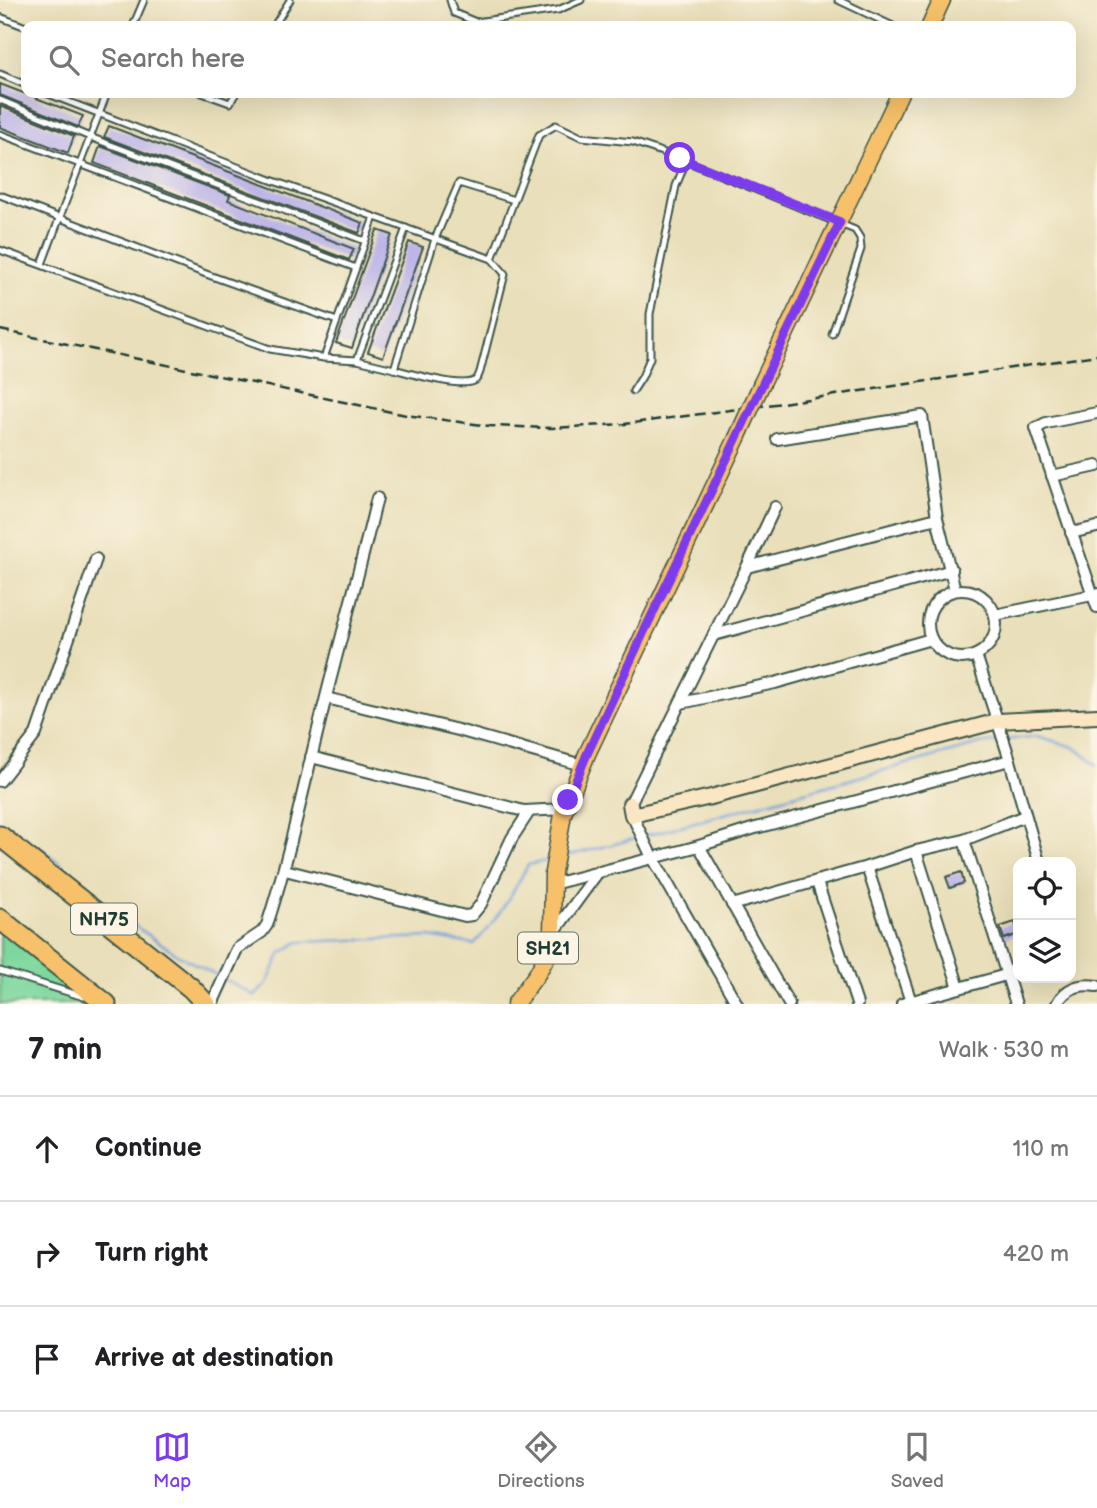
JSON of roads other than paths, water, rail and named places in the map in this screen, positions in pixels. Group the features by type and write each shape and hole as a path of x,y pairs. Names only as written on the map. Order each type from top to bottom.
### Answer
{"highway":[{"name":"NH75","path":"0,836 181,980 206,1004"},
{"path":"0,919 105,1004"}],"main road":[{"path":"932,21 942,0"},
{"name":"SH21","path":"515,1004 546,958 552,936 553,878 564,811 582,765 898,98"}],"street":[{"path":"1097,413 1045,423 1035,428 1095,594 1097,607"},
{"path":"778,439 922,416 936,518 952,570 955,590"},
{"path":"1052,475 1097,466"},
{"path":"212,1004 237,949 262,932 267,925 285,870 377,498"},
{"path":"737,1004 651,855 631,810 775,506"},
{"path":"747,567 936,518"},
{"path":"1071,533 1097,527"},
{"path":"0,781 36,734 96,559"},
{"path":"714,635 952,570"},
{"path":"955,590 975,592 991,606 995,615 995,634 990,643 976,655 955,657 946,654 931,639 928,618 931,608 937,600 955,590"},
{"path":"995,615 1095,594"},
{"path":"681,702 775,683 931,639"},
{"path":"976,655 1010,759 1037,857"},
{"path":"326,698 458,730 582,765"},
{"path":"631,810 711,797 999,725 1097,716"},
{"path":"311,757 529,812 564,811"},
{"path":"553,878 598,872 651,855 699,846 1010,759"},
{"path":"285,870 465,916 472,915 481,904 512,838 529,812"},
{"path":"732,905 916,851 964,840 1025,816"},
{"path":"964,840 1016,1004"},
{"path":"699,846 789,1004"},
{"path":"916,851 959,988"},
{"path":"867,867 906,1003 1006,975"},
{"path":"552,936 598,872"},
{"path":"817,881 857,1004"},
{"path":"1057,1004 1074,986 1097,986"}],"lane":[{"path":"135,21 144,0"},
{"path":"277,21 290,0"},
{"path":"450,0 454,13 470,21"},
{"path":"561,0 561,9"},
{"path":"479,21 561,9 581,0"},
{"path":"838,0 882,21"},
{"path":"855,8 860,0"},
{"path":"0,17 21,25"},
{"path":"0,74 21,83"},
{"path":"0,250 270,349 324,358 357,360 438,380 471,382 480,372 505,274 492,259 59,98"},
{"path":"42,264 105,98"},
{"path":"216,98 230,103 233,98"},
{"path":"0,100 365,241"},
{"path":"492,259 539,135 556,125 581,136 633,142 855,230 861,243 832,334"},
{"path":"0,134 356,268"},
{"path":"633,391 650,358 650,314 677,186 686,161"},
{"path":"394,369 435,239 460,182 514,200"},
{"path":"0,194 206,274 337,321"},
{"path":"324,358 374,217"},
{"path":"357,360 406,228"},
{"path":"0,971 105,1004"}],"waterway":[{"path":"1006,740 1037,736 1074,747 1097,765"},
{"path":"644,836 980,744 1000,741"},
{"path":"563,857 638,838"},
{"path":"39,846 126,920 180,956 220,977"},
{"path":"226,980 255,996 267,983 281,953 298,942 429,937 474,944 504,906 528,865 550,860"}],"railway":[{"path":"0,330 406,415 490,426 551,428 625,424 783,403 1097,355"}]}
